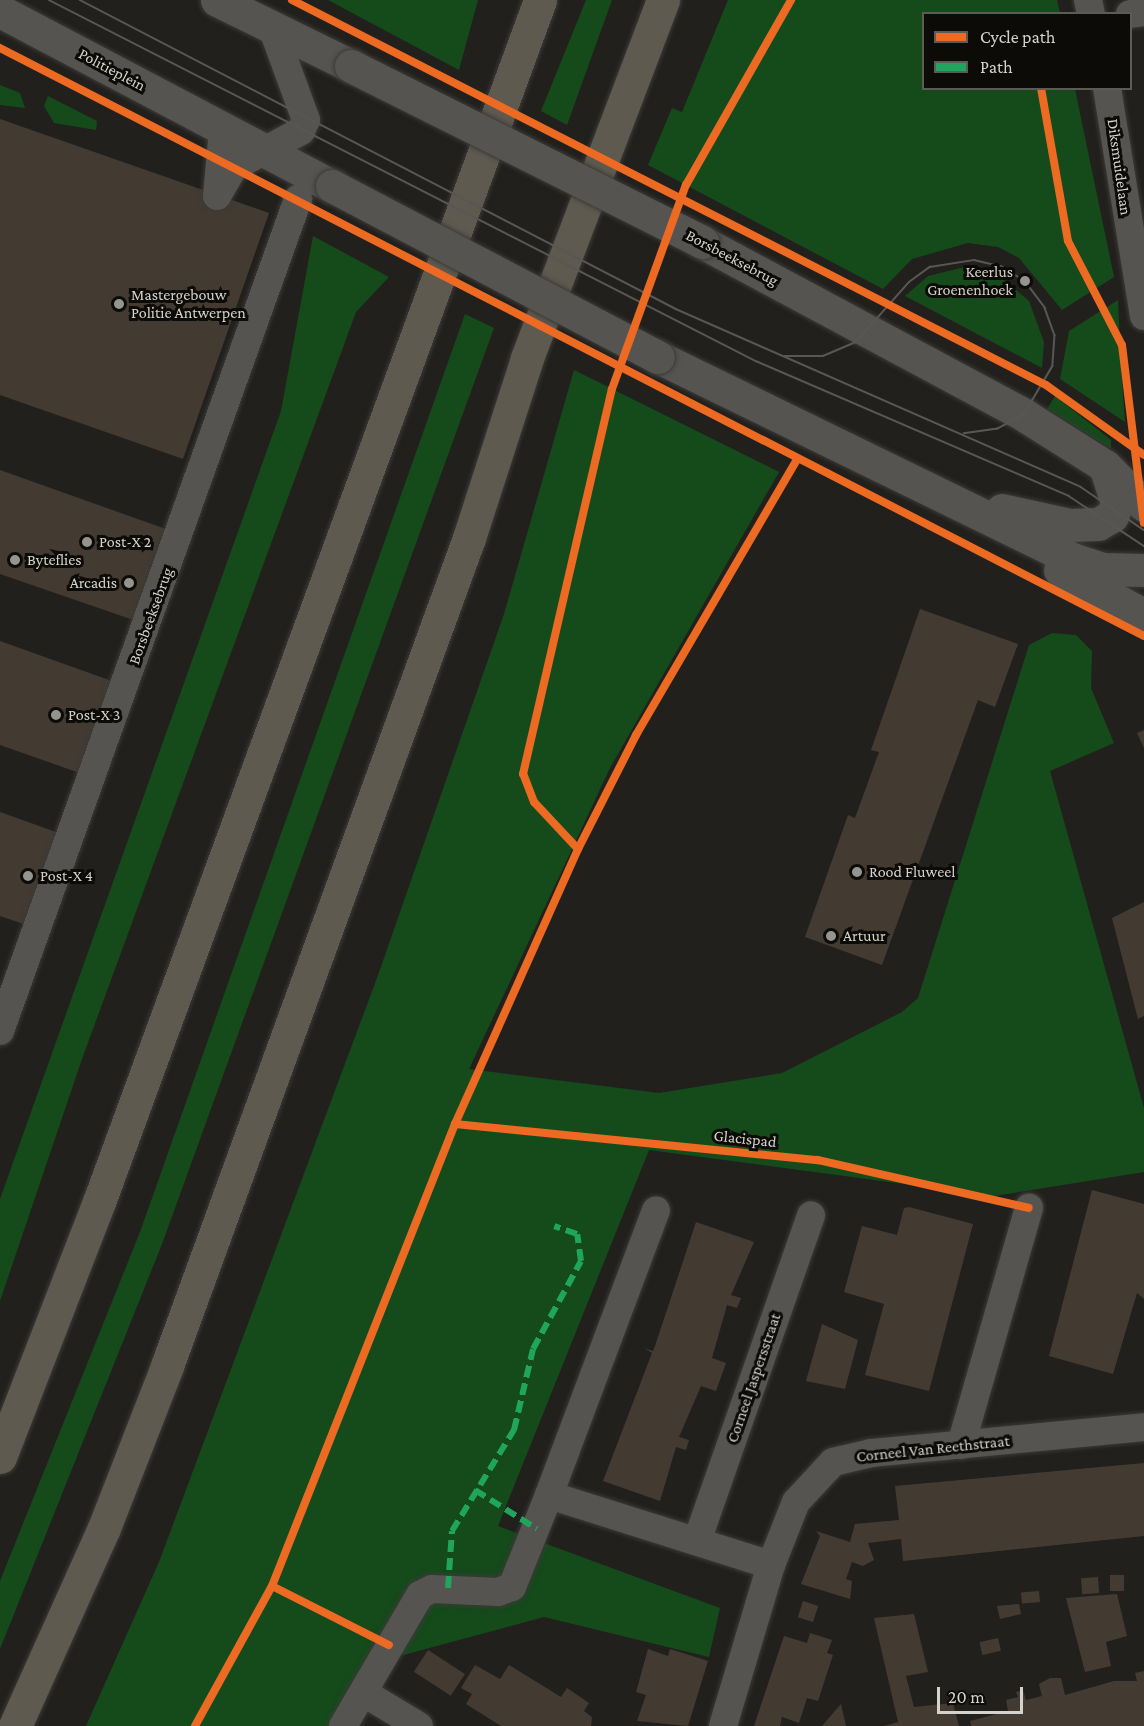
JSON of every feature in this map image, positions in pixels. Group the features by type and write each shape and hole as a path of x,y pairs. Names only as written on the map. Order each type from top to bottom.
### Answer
{"highway":[{"path":"0,1457 107,1180 540,0"},
{"path":"15,1726 104,1528 167,1366 469,538 527,358 663,0"}],"street":[{"path":"217,0 272,27 306,120 302,131 269,154 234,167 217,196 223,130"},
{"name":"Politieplein","path":"0,11 332,186"},
{"name":"Borsbeeksebrug","path":"272,27 702,242 1024,415 1105,466 1144,505"},
{"name":"Diksmuidelaan","path":"1107,90 1144,316"},
{"path":"269,154 298,199 332,186 658,357 954,499 1075,560 1110,570 1144,570"},
{"name":"Borsbeeksebrug","path":"0,1031 298,199"},
{"path":"954,499 1070,525 1098,524 1112,516 1117,503 1105,466"},
{"path":"954,499 1051,566 1144,615"},
{"path":"961,1445 1029,1208"},
{"path":"343,1726 420,1595 432,1589 498,1592 512,1587 656,1210"},
{"name":"Corneel Jaspersstraat","path":"697,1541 811,1215"},
{"name":"Corneel Van Reethstraat","path":"723,1726 771,1565 796,1502 833,1462 961,1445 1144,1427"},
{"path":"549,1495 771,1565"},
{"path":"364,1693 419,1726"}],"green space":[{"path":"328,0 478,0 459,70"},
{"path":"586,0 612,0 567,125 541,111"},
{"path":"728,0 1057,0 1060,12 922,12 922,90 1075,90 1114,277 1062,310 1019,258 998,247 968,243 912,259 883,289 648,165 672,108 682,112"},
{"path":"0,85 20,93 25,108 0,105"},
{"path":"48,96 97,121 96,130 54,123 44,106"},
{"path":"313,236 389,277 356,312 82,1059 0,1301 0,1199 281,411"},
{"path":"965,267 995,272 1029,301 1044,342 1042,368 905,296 928,276"},
{"path":"1118,300 1125,422 1060,379 1069,331"},
{"path":"465,314 494,328 162,1244 0,1649 0,1581 140,1232"},
{"path":"574,370 779,472 610,768 469,1069 659,1093 782,1073 902,1012 918,998 1029,645 1052,633 1076,635 1092,651 1091,688 1114,743 1050,771 1144,1108 1144,1172 994,1196 649,1150 498,1526 720,1608 709,1657 544,1617 370,1664 329,1726 86,1726 159,1562 377,978 504,614"},
{"path":"1055,396 1111,440 1111,449 1047,409"}],"building":[{"name":"Mastergebouw Politie Antwerpen","path":"0,119 269,213 183,459 0,395"},
{"name":"Post-X 2","path":"0,470 177,533 145,624 0,574"},
{"path":"920,609 1018,644 995,707 978,700 882,965 805,937 848,815 855,818 879,752 871,750"},
{"name":"Post-X 3","path":"0,641 123,685 91,777 0,745"},
{"path":"1144,730 1144,748 1137,733"},
{"name":"Post-X 4","path":"0,812 70,837 38,929 0,916"},
{"path":"1144,902 1144,1016 1138,1019 1112,918"},
{"path":"1092,1190 1144,1204 1144,1299 1137,1293 1113,1374 1049,1356"},
{"path":"909,1207 973,1224 929,1391 865,1375 884,1304 844,1292 862,1226 897,1235 904,1208"},
{"path":"696,1222 754,1242 731,1295 741,1298 737,1308 727,1305 712,1358 726,1363 716,1391 701,1386 679,1437 689,1440 686,1450 676,1447 660,1501 603,1481 652,1353 644,1348 653,1351"},
{"path":"822,1324 858,1340 845,1389 806,1381"},
{"path":"1144,1463 1144,1536 903,1561 901,1539 868,1543 874,1560 863,1566 852,1562 846,1579 852,1581 850,1599 801,1584 820,1536 816,1531 850,1542 855,1524 899,1520 895,1486"},
{"path":"1110,1575 1124,1575 1124,1591 1110,1591"},
{"path":"1098,1577 1099,1593 1082,1594 1081,1578"},
{"path":"1039,1591 1040,1602 1022,1604 1021,1593"},
{"path":"1117,1594 1127,1636 1106,1642 1111,1666 1085,1672 1066,1598"},
{"path":"803,1601 818,1606 813,1622 798,1617"},
{"path":"1019,1604 1021,1614 1000,1619 997,1606"},
{"path":"914,1614 928,1672 906,1676 914,1707 953,1703 959,1726 884,1726 898,1722 874,1618"},
{"path":"810,1633 832,1640 827,1653 833,1655 818,1701 807,1698 799,1723 782,1717 780,1726 754,1726 784,1636 807,1643"},
{"path":"998,1638 1001,1651 982,1655 979,1642"},
{"path":"648,1649 668,1656 670,1649 708,1661 688,1726 637,1721 646,1695 636,1692"},
{"path":"428,1650 465,1674 451,1696 414,1672"},
{"path":"475,1665 500,1679 509,1665 561,1697 567,1688 589,1703 584,1711 592,1717 591,1726 501,1726 466,1704 472,1694 461,1688"},
{"path":"1144,1671 1144,1726 971,1726 970,1721 1008,1711 1006,1700 1018,1697 1016,1692 1023,1690 1026,1700 1042,1696 1039,1684 1050,1678 1061,1678 1065,1695 1114,1681 1137,1681 1135,1673"},
{"path":"841,1704 846,1726 822,1726"}],"tram line":[{"path":"49,0 756,361 1069,496 1144,546"},
{"path":"80,0 676,309 1081,487 1144,530"},
{"path":"784,356 823,356 856,342 909,282 930,267 974,260 1001,266 1025,281 1045,308 1055,335 1053,366 1024,415 998,429 964,434"}],"marked path":[{"path":"448,1588 452,1531 514,1430 533,1349 581,1261 577,1234 554,1226"},
{"path":"475,1490 537,1529"}],"cycle path":[{"path":"292,0 1046,385 1144,455"},
{"path":"578,849 534,802 523,774 612,389 686,185 791,0"},
{"path":"0,48 1144,636"},
{"path":"1041,90 1068,241 1122,345 1144,523"},
{"path":"195,1726 272,1586 455,1124 578,849 636,735 797,460"},
{"name":"Glacispad","path":"455,1124 818,1160 1029,1208"},
{"path":"272,1586 389,1645"}],"place":[{"name":"Keerlus Groenenhoek","path":"1025,281"},
{"name":"Mastergebouw Politie Antwerpen","path":"119,304"},
{"name":"Post-X 2","path":"87,542"},
{"name":"Byteflies","path":"15,560"},
{"name":"Arcadis","path":"129,583"},
{"name":"Post-X 3","path":"56,715"},
{"name":"Rood Fluweel","path":"857,872"},
{"name":"Post-X 4","path":"28,876"},
{"name":"Artuur","path":"831,936"}]}
